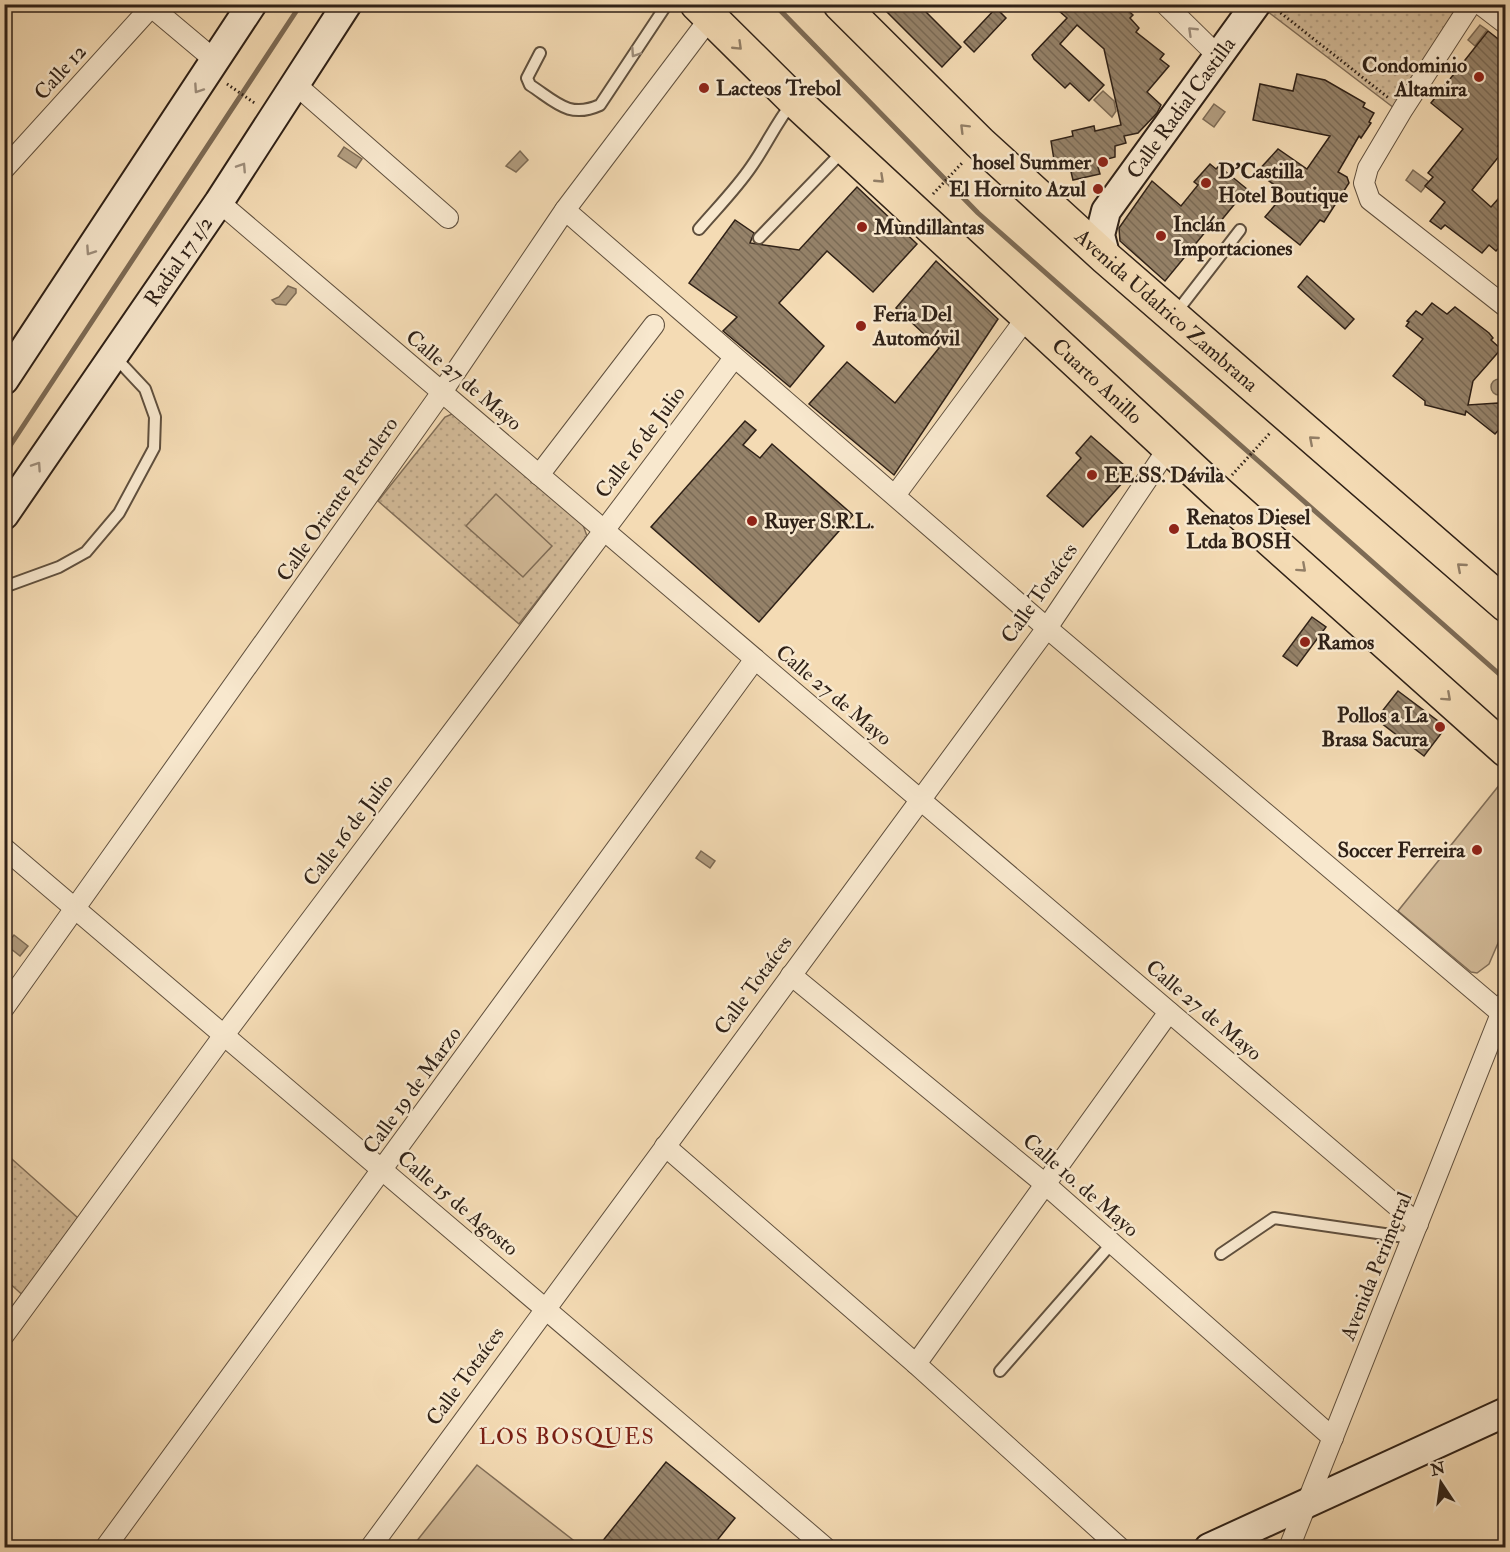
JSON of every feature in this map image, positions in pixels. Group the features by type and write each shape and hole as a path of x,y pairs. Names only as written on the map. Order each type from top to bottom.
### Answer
{"highway":[{"name":"Avenida Udalrico Zambrana","path":"840,4 980,143 1067,223 1506,605"},
{"name":"Cuarto Anillo","path":"703,11 794,100 1027,317 1506,750"}],"main road":[{"path":"4,380 217,62 252,4"},
{"name":"Radial 17 1/2","path":"8,500 113,356 219,202 346,4"},
{"name":"Calle Radial Castilla","path":"1106,258 1100,235 1106,212 1256,4"},
{"path":"1067,223 1088,221 1106,212"},
{"path":"1209,1548 1506,1412"}],"street":[{"path":"1165,4 1219,57"},
{"path":"1472,4 1403,109 1364,176 1365,192 1370,200 1506,307"},
{"path":"1480,4 1506,24"},
{"path":"150,6 217,62"},
{"name":"Calle 12","path":"4,169 150,6"},
{"name":"Calle Oriente Petrolero","path":"4,1008 77,910 442,392 703,11"},
{"path":"295,84 448,218"},
{"name":"Calle 27 de Mayo","path":"219,202 1169,1012 1415,1231"},
{"path":"565,210 734,358 896,494 1047,628 1503,1007"},
{"path":"896,494 1027,317"},
{"path":"540,476 654,325"},
{"name":"Calle 16 de Julio","path":"4,1335 224,1035 734,358"},
{"name":"Calle Totaíces","path":"370,1548 544,1308 1047,628 1169,447"},
{"name":"Calle 19 de Marzo","path":"105,1548 383,1171 755,659"},
{"name":"Calle 15 de Agosto","path":"4,848 826,1548"},
{"name":"Calle 1o. de Mayo","path":"791,975 1045,1184 1334,1438"},
{"name":"Avenida Perimetral","path":"1289,1548 1503,1007"},
{"path":"916,1364 1169,1012"},
{"path":"664,1146 916,1364 1120,1548"}],"lane":[{"path":"540,53 527,78 530,85 572,111 584,112 600,105 667,4"},
{"path":"699,229 749,170 766,146 774,126 794,100"},
{"path":"759,238 846,147"},
{"path":"1173,316 1240,230"},
{"path":"4,587 59,567 86,552 119,513 154,448 155,417 145,389 113,356"},
{"path":"1221,1254 1274,1218 1415,1231"},
{"path":"1000,1371 1112,1244"}],"path":[{"path":"1275,4 1273,6 1403,109"},
{"path":"231,87 252,101"},
{"path":"933,195 960,165"},
{"path":"1234,474 1266,438"}],"shaded area":[{"path":"1266,4 1457,4 1457,7 1394,108 1263,8"},
{"path":"1480,25 1487,30 1475,46 1468,40"},
{"path":"1103,91 1114,101 1116,111 1112,117 1094,100"},
{"path":"1214,104 1225,112 1214,127 1203,119"},
{"path":"344,147 362,159 356,168 338,156"},
{"path":"520,151 528,160 516,172 506,166"},
{"path":"1413,170 1429,182 1421,192 1406,180"},
{"path":"288,286 296,289 296,293 286,305 276,304 272,300 279,297"},
{"path":"1496,379 1502,379 1507,387 1505,393 1496,395 1491,390 1491,384"},
{"path":"452,414 460,415 583,525 587,536 519,624 378,501 445,417"},
{"path":"496,494 552,546 523,577 466,526"},
{"name":"Soccer Ferreira","path":"1505,778 1505,927 1489,964 1477,973 1471,972 1398,911"},
{"path":"701,851 715,861 710,868 696,858"},
{"path":"14,935 28,946 20,956 6,945"},
{"path":"4,1152 86,1225 30,1302 5,1279"},
{"path":"477,1465 582,1547 412,1547"}],"building":[{"path":"879,4 918,4 961,47 942,67"},
{"path":"1051,4 1121,4 1133,15 1130,18 1139,28 1136,32 1164,54 1160,59 1169,66 1147,92 1161,105 1157,113 1138,133 1124,136 1126,143 1115,146 1115,157 1104,160 1105,166 1098,167 1100,174 1073,180 1069,163 1055,166 1051,141 1073,136 1072,131 1094,126 1095,131 1121,125 1104,49 1077,25 1060,44 1104,85 1089,101 1070,83 1065,88 1034,59 1032,55 1067,18"},
{"path":"996,8 1006,18 974,52 964,42"},
{"path":"1488,31 1506,45 1506,136 1498,146 1504,150 1472,190 1491,207 1506,190 1506,240 1496,251 1489,245 1482,253 1445,225 1441,229 1430,221 1445,202 1425,186 1433,177 1428,173 1463,129 1431,103"},
{"path":"1297,74 1325,80 1365,103 1363,107 1374,113 1369,122 1371,123 1361,138 1359,136 1338,172 1347,177 1349,183 1324,222 1320,220 1300,245 1265,217 1285,193 1257,172 1278,149 1307,169 1330,136 1253,120 1260,84 1293,91"},
{"name":"Inclán Importaciones","path":"1210,164 1216,169 1218,167 1225,171 1247,189 1215,228 1211,225 1165,281 1120,241 1119,228 1152,181 1181,206 1198,185 1194,182"},
{"path":"857,187 917,244 873,292 827,251 779,303 824,346 790,387 723,331 737,317 689,283 735,220 754,233 750,243 799,250"},
{"path":"936,261 998,319 894,475 809,404 847,362 895,403 939,348 896,308"},
{"path":"1307,276 1354,319 1345,329 1298,287"},
{"path":"1432,303 1447,314 1455,307 1489,333 1493,338 1491,340 1501,349 1473,381 1468,405 1498,403 1506,410 1506,422 1495,434 1466,411 1465,415 1425,405 1425,401 1393,376 1423,339 1406,326 1409,322 1407,321 1416,311 1422,315"},
{"name":"Ruyer S.R.L.","path":"745,421 756,430 743,445 760,458 772,444 853,515 759,622 651,527"},
{"path":"1091,436 1132,472 1083,527 1047,496 1081,458 1076,453"},
{"name":"Ramos","path":"1312,617 1326,627 1297,666 1283,656"},
{"path":"1398,691 1446,727 1424,756 1376,719"},
{"path":"666,1462 735,1518 711,1548 597,1548"}],"waterway":[{"path":"4,455 301,4"},
{"path":"774,4 978,213 1506,680"}],"place":[{"name":"Condominio Altamira","path":"1479,77"},
{"name":"Lacteos Trebol","path":"704,88"},
{"name":"hosel Summer","path":"1103,162"},
{"name":"D'Castilla Hotel Boutique","path":"1206,183"},
{"name":"El Hornito Azul","path":"1098,189"},
{"name":"Mundillantas","path":"862,227"},
{"name":"Inclán Importaciones","path":"1161,236"},
{"name":"Feria Del Automóvil","path":"861,326"},
{"name":"EE.SS. Dávila","path":"1092,475"},
{"name":"Ruyer S.R.L.","path":"752,521"},
{"name":"Renatos Diesel Ltda BOSH","path":"1174,529"},
{"name":"Ramos","path":"1305,642"},
{"name":"Pollos a La Brasa Sacura","path":"1440,727"},
{"name":"Soccer Ferreira","path":"1477,850"}],"district":[{"name":"LOS BOSQUES","path":"567,1436"}]}
